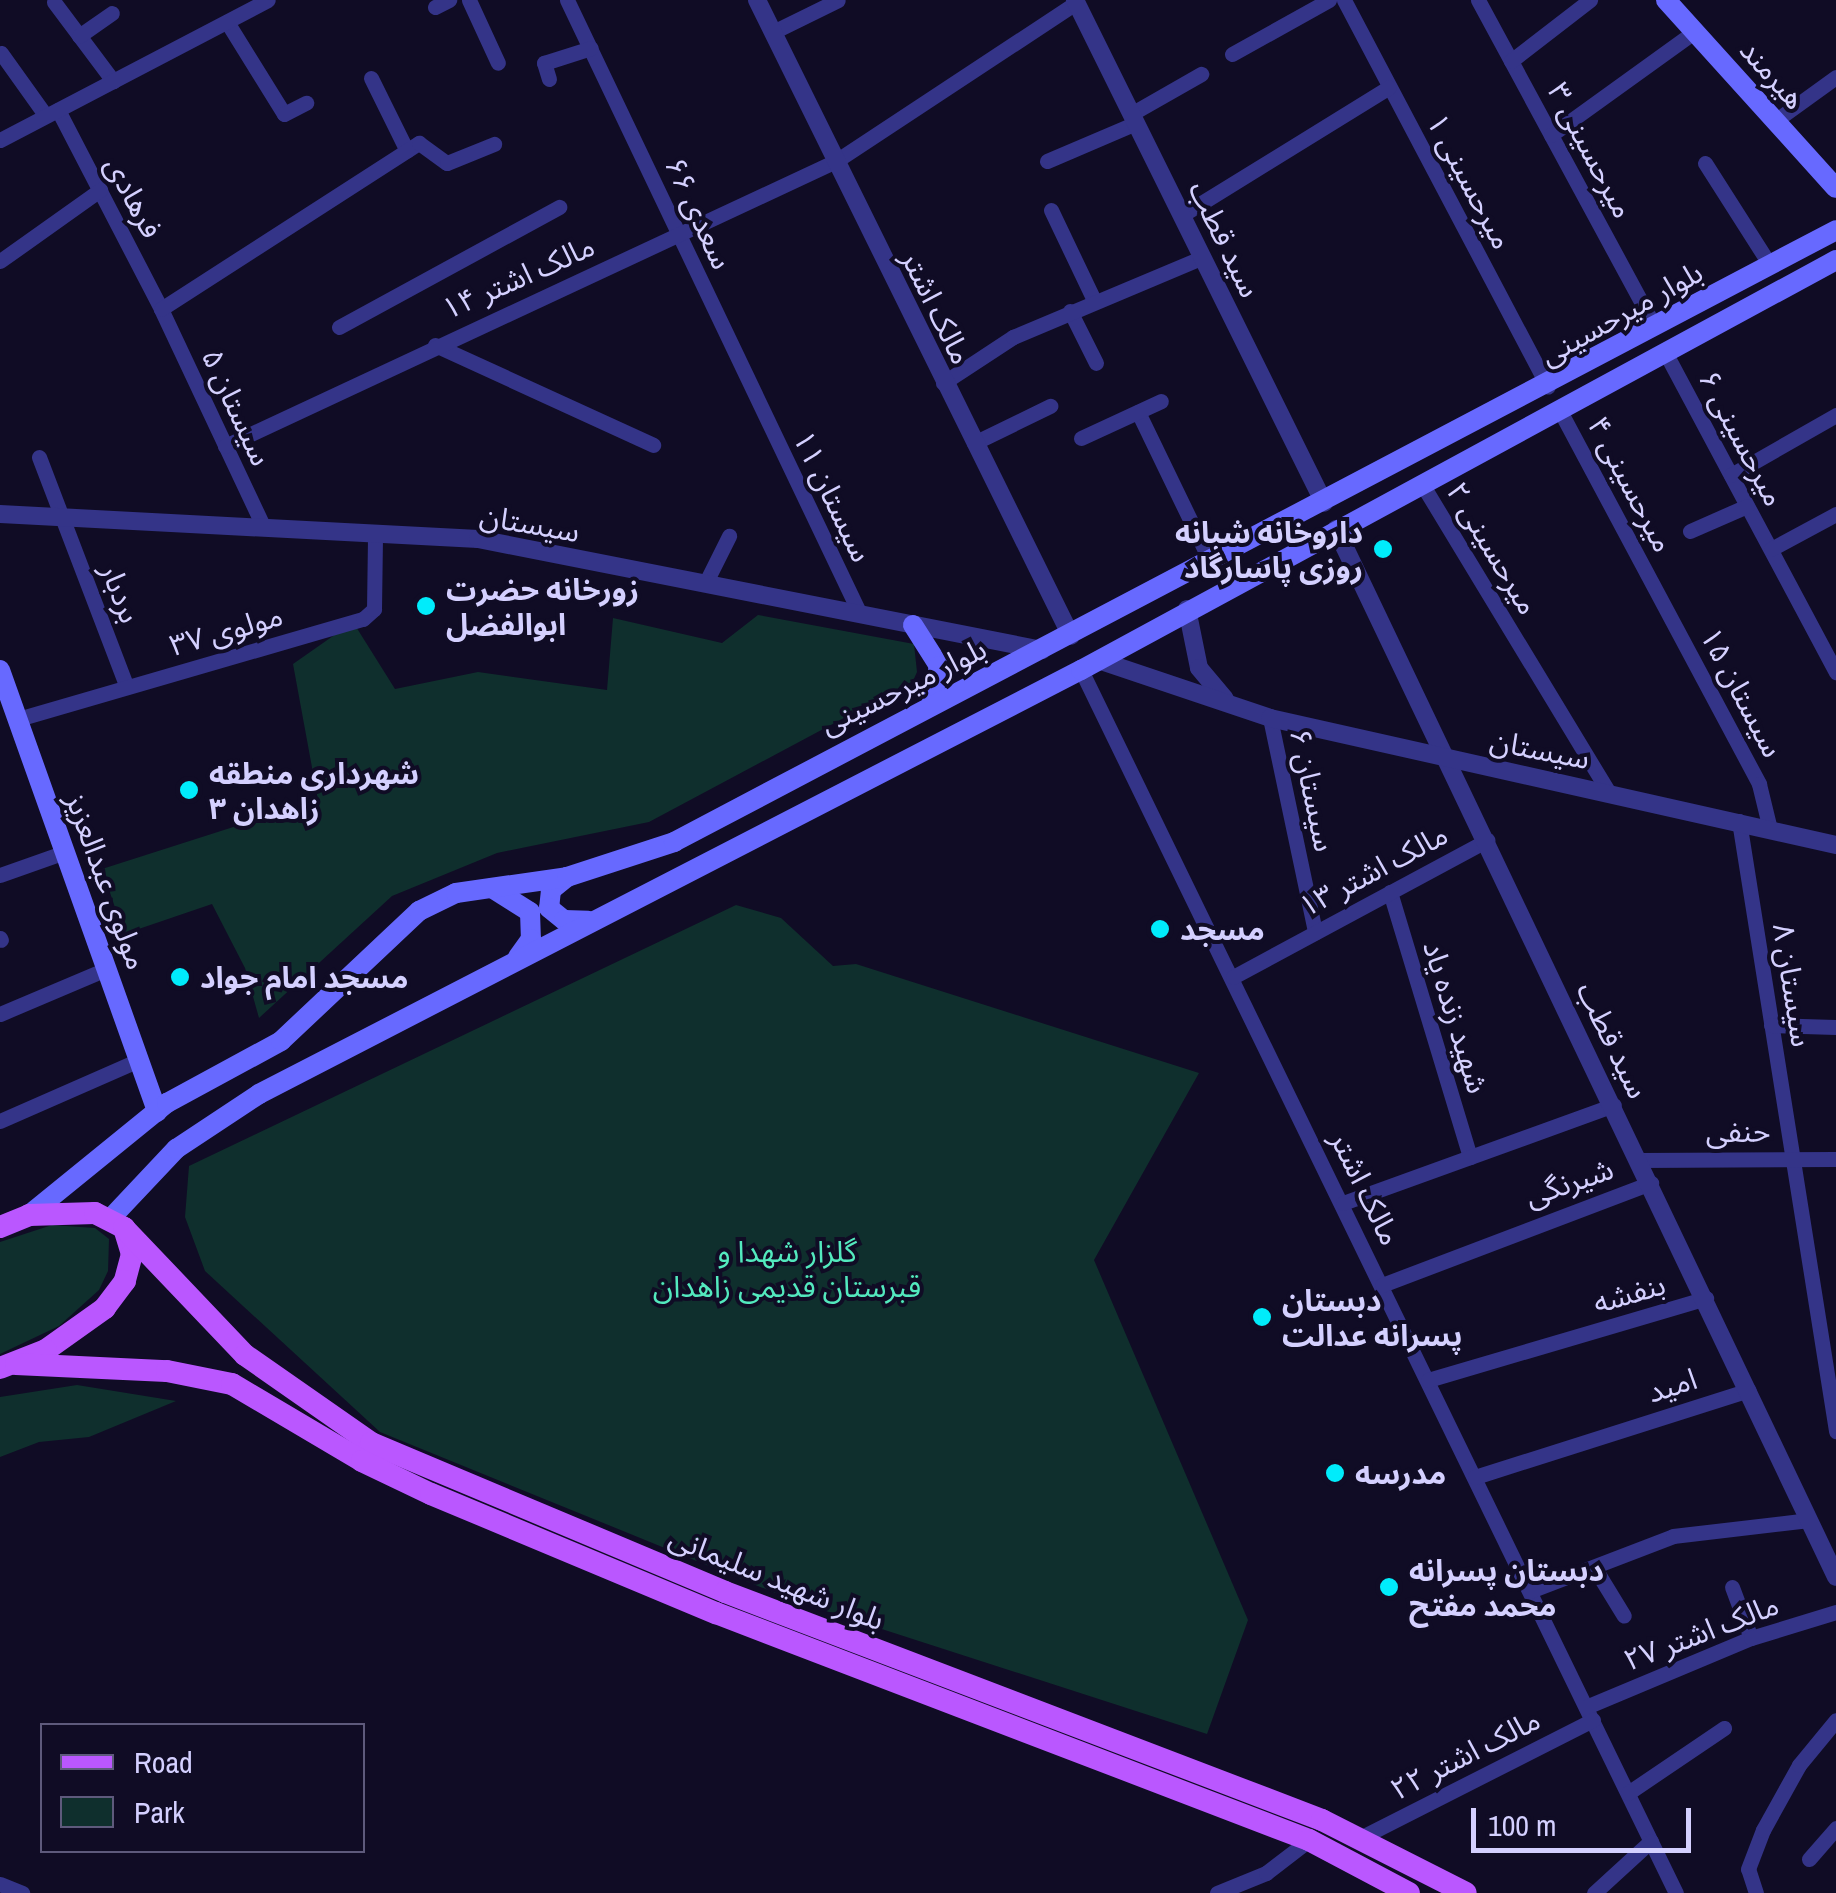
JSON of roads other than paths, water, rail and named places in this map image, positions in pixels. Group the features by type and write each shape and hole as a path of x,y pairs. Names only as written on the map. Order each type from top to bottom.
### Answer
{"main road":[{"name":"هیرمند","path":"1666,0 1836,188"},
{"name":"بلوار میرحسینی","path":"30,1215 157,1112 281,1042 419,910 487,886 567,878 674,842 1548,387 1836,230"},
{"name":"بلوار میرحسینی","path":"117,1223 202,1128 1090,665 1336,528 1836,261"},
{"path":"1480,422 1491,448"},
{"path":"913,625 940,666 931,706"},
{"name":"مولوی عبدالعزیز","path":"1,678 157,1112"},
{"path":"567,878 551,890 549,908 564,920 592,922"},
{"path":"487,886 530,912 531,939 514,962"},
{"path":"0,1228 30,1215 77,1211 117,1223 132,1254 116,1295 63,1340 8,1366"},
{"name":"بلوار شهید سلیمانی","path":"117,1223 245,1356 372,1443 725,1592 1362,1836 1466,1893"},
{"name":"بلوار شهید سلیمانی","path":"8,1366 168,1371 232,1384 362,1462 431,1494 716,1613 1309,1840 1409,1893"}],"street":[{"path":"0,140 268,0"},
{"path":"469,0 498,63"},
{"name":"سعدی ۶۶","path":"567,0 757,402"},
{"name":"مالک اشتر","path":"757,0 1071,636"},
{"path":"773,32 838,0"},
{"path":"1232,54 1328,0"},
{"name":"میرحسینی ۱","path":"1344,0 1548,387"},
{"name":"میرحسینی ۳","path":"1478,0 1655,327"},
{"path":"1511,60 1590,0"},
{"path":"54,2 112,81"},
{"name":"مالک اشتر ۱۴","path":"225,446 836,161 1076,2"},
{"name":"سید قطب","path":"1076,2 1324,503"},
{"path":"80,36 112,13"},
{"path":"226,22 284,114 306,103"},
{"path":"1552,135 1694,32"},
{"path":"549,79 544,64 591,48"},
{"name":"فرهادی","path":"1,54 52,113 100,190 162,308"},
{"path":"1048,162 1134,118 1201,74"},
{"path":"371,78 407,151"},
{"path":"1775,121 1836,78"},
{"path":"1182,215 1390,87"},
{"path":"162,308 419,143 448,163 494,144"},
{"path":"1704,163 1770,265"},
{"path":"0,261 100,190"},
{"path":"339,327 559,207"},
{"path":"1051,210 1094,300"},
{"path":"944,383 1013,337 1203,257"},
{"name":"سیستان ۵","path":"162,308 264,528"},
{"path":"1070,311 1096,363"},
{"path":"435,345 653,446"},
{"name":"میرحسینی ۶","path":"1664,352 1836,672"},
{"name":"سیستان ۱۱","path":"757,402 860,614"},
{"path":"1081,438 1161,402"},
{"path":"974,443 1050,406"},
{"name":"میرحسینی ۴","path":"1559,409 1654,585"},
{"path":"1138,412 1210,561"},
{"path":"1730,475 1836,416"},
{"name":"بردبار","path":"38,458 127,687"},
{"name":"میرحسینی ۲","path":"1422,484 1608,790"},
{"path":"1690,532 1748,506"},
{"name":"سیستان","path":"0,514 478,539 1042,650"},
{"path":"1771,550 1836,514"},
{"name":"سید قطب","path":"1336,528 1810,1520 1830,1547 1836,1577"},
{"name":"مولوی ۳۷","path":"18,719 363,619 374,608 375,534"},
{"path":"706,584 729,536"},
{"name":"سیستان ۱۵","path":"1654,585 1760,784 1770,829"},
{"path":"1188,610 1199,668 1233,706"},
{"name":"مالک اشتر","path":"1090,665 1233,977 1676,1893"},
{"name":"سیستان","path":"1090,665 1270,718 1608,790 1836,844"},
{"name":"سیستان ۶","path":"1270,718 1315,932"},
{"name":"سیستان ۸","path":"1739,821 1836,1431"},
{"name":"مالک اشتر ۱۳","path":"1233,977 1487,840"},
{"path":"0,875 65,852"},
{"name":"شهید زنده یاد","path":"1390,892 1470,1157"},
{"path":"0,1014 106,969"},
{"path":"1771,1025 1836,1026"},
{"path":"2,1120 139,1060"},
{"path":"1342,1203 1614,1105"},
{"name":"حنفی","path":"1640,1160 1836,1158"},
{"name":"شیرنگی","path":"1382,1285 1504,1234 1651,1183"},
{"name":"بنفشه","path":"1428,1380 1706,1298"},
{"name":"امید","path":"1475,1478 1749,1390"},
{"path":"1530,1592 1673,1536 1810,1520"},
{"path":"1594,1567 1624,1616"},
{"path":"1732,1587 1752,1638"},
{"name":"مالک اشتر ۲۷","path":"1590,1713 1752,1638 1836,1612"},
{"name":"مالک اشتر ۲۲","path":"1362,1836 1590,1713"},
{"path":"1756,1893 1748,1869 1763,1830 1799,1765 1836,1720"},
{"path":"1628,1794 1724,1728"},
{"path":"1808,1859 1836,1828"},
{"path":"1217,1893 1266,1873 1309,1840"},
{"path":"1598,1889 1652,1841"},
{"path":"0,1884 22,1893"}],"place":[{"name":"داروخانه شبانه روزی پاسارگاد","path":"1383,549"},
{"name":"زورخانه حضرت ابوالفضل","path":"426,606"},
{"name":"شهرداری منطقه ۳ زاهدان","path":"189,790"},
{"name":"مسجد","path":"1160,929"},
{"name":"مسجد امام جواد","path":"180,977"},
{"name":"دبستان پسرانه عدالت","path":"1262,1317"},
{"name":"مدرسه","path":"1335,1473"},
{"name":"دبستان پسرانه محمد مفتح","path":"1389,1587"}],"park label":[{"name":"گلزار شهدا و قبرستان قدیمی زاهدان","path":"787,1268"}]}
